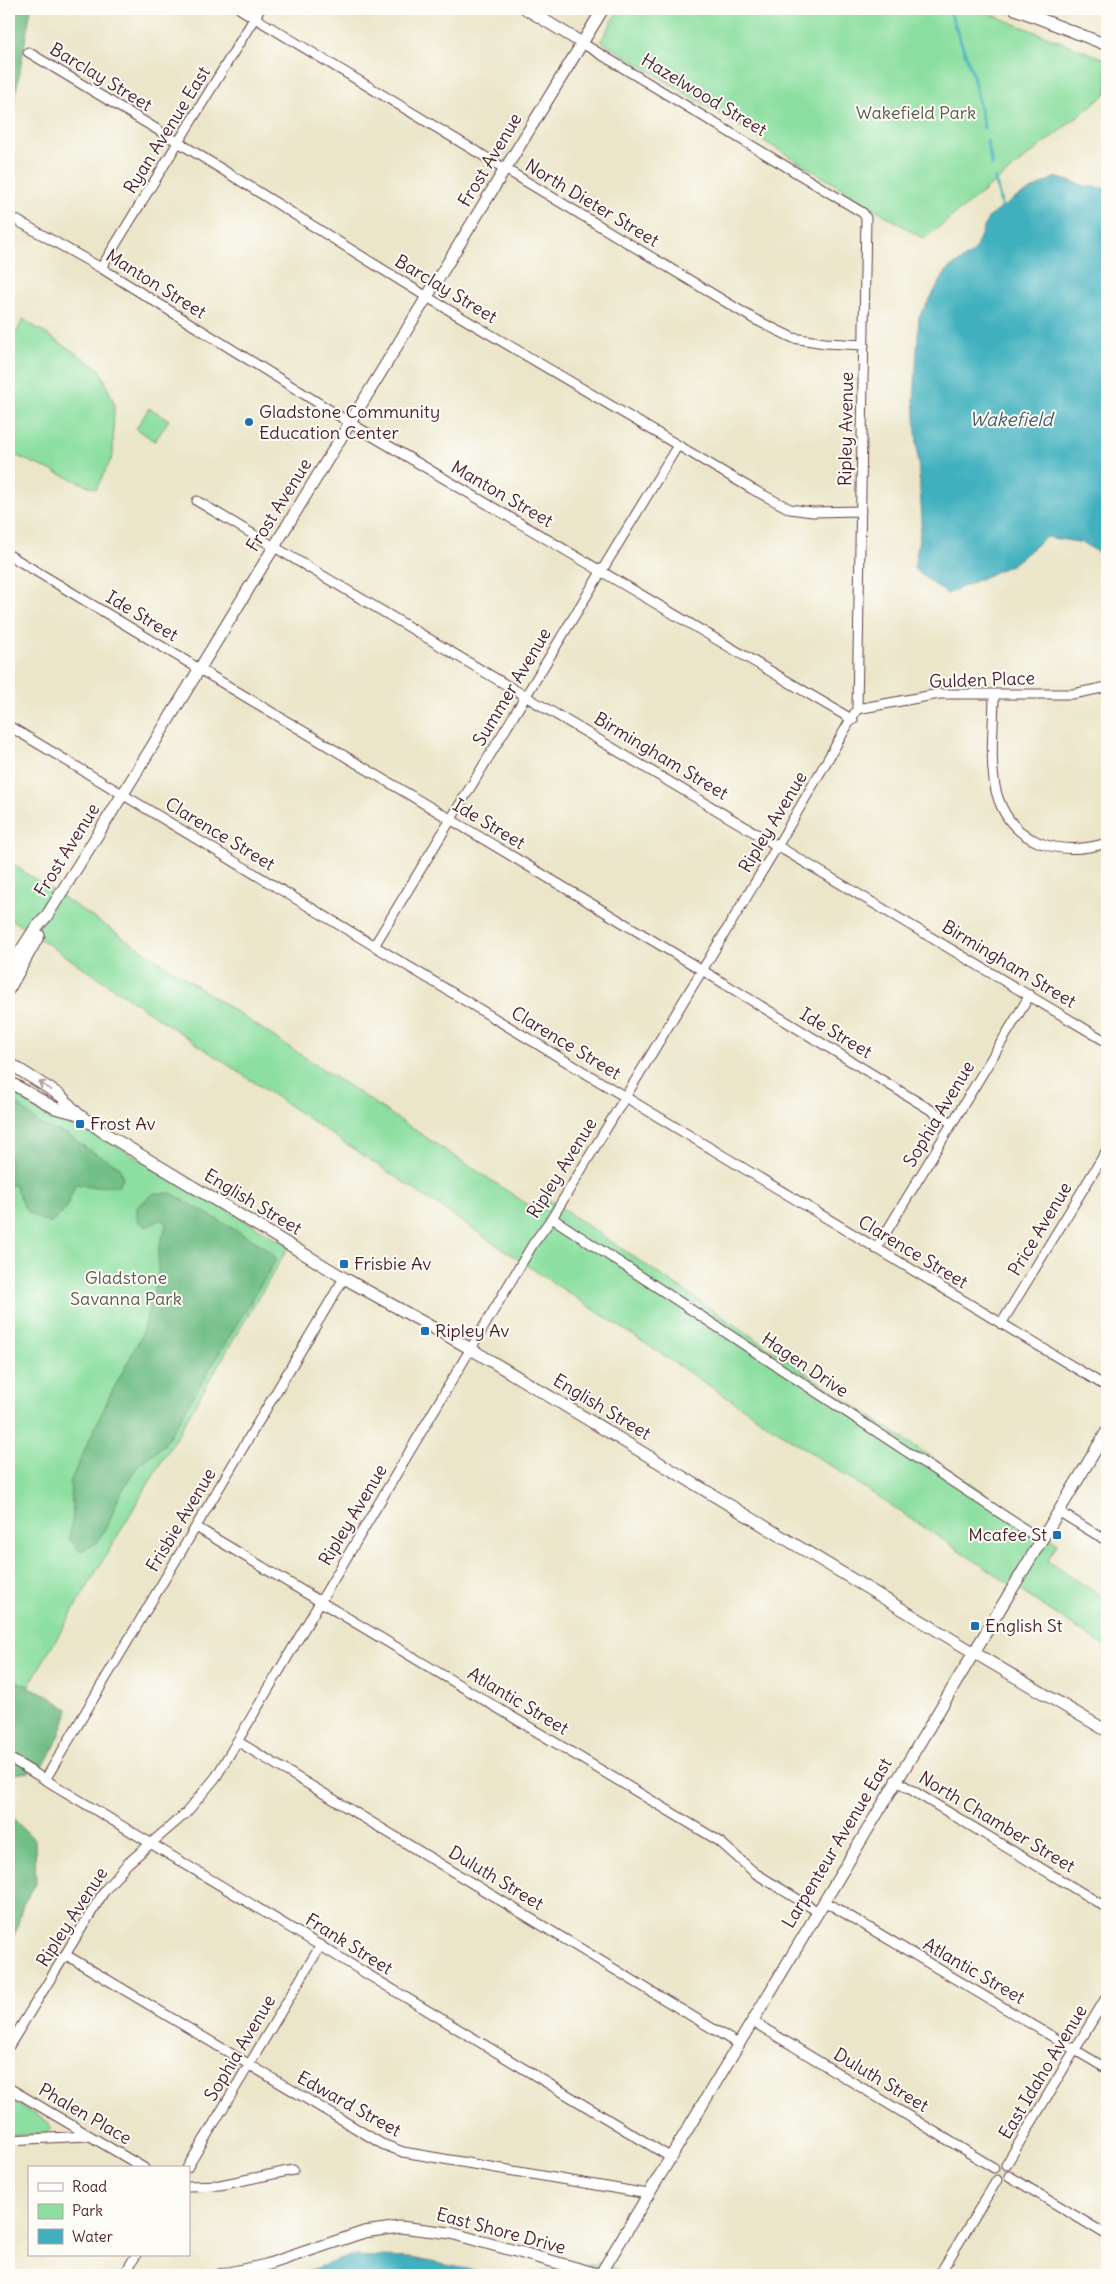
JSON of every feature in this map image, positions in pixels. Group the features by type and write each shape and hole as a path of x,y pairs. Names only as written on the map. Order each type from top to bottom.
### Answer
{"street":[{"name":"North Dieter Street","path":"240,9 754,319 793,338 825,343 864,345"},
{"name":"Ryan Avenue East","path":"101,268 260,9"},
{"name":"Hazelwood Street","path":"526,9 863,213"},
{"name":"Frost Avenue","path":"9,969 34,930 46,917 200,670 603,9"},
{"path":"1015,9 1107,46"},
{"name":"Barclay Street","path":"28,52 178,142 427,297 790,509 812,512 861,511"},
{"name":"Ripley Avenue","path":"9,2046 105,1890 127,1864 186,1813 216,1777 533,1244 552,1218 852,720 857,709 866,218 863,213"},
{"name":"Manton Street","path":"9,216 101,268 350,423 852,720"},
{"name":"Summer Avenue","path":"374,946 678,445"},
{"name":"Birmingham Street","path":"197,501 1107,1042"},
{"name":"Ide Street","path":"9,554 702,970 952,1123"},
{"name":"Gulden Place","path":"857,709 939,694 1073,694 1107,687"},
{"path":"994,694 996,789 1005,812 1032,839 1059,849 1084,849 1107,843"},
{"name":"Clarence Street","path":"9,726 1107,1387"},
{"name":"Frost Avenue","path":"9,989 40,934 46,917"},
{"name":"Sophia Avenue","path":"876,1248 1030,995"},
{"name":"English Street","path":"9,1063 62,1096 78,1114 106,1134 344,1278 472,1349 1107,1731"},
{"name":"English Street","path":"9,1082 55,1108 78,1114"},
{"name":"Price Avenue","path":"1002,1324 1107,1150"},
{"name":"Hagen Drive","path":"552,1218 1040,1540"},
{"name":"Frisbie Avenue","path":"45,1780 344,1278"},
{"name":"Larpenteur Avenue East","path":"600,2275 895,1780 1107,1431"},
{"path":"1058,1511 1107,1541"},
{"name":"Atlantic Street","path":"196,1527 719,1841 755,1872 817,1912"},
{"name":"Duluth Street","path":"237,1741 738,2044"},
{"name":"Frank Street","path":"10,1759 670,2157"},
{"name":"North Chamber Street","path":"895,1780 1107,1908"},
{"name":"Atlantic Street","path":"824,1901 1107,2069"},
{"name":"Sophia Avenue","path":"188,2166 321,1945"},
{"name":"Edward Street","path":"66,1955 382,2144 403,2152 648,2194"},
{"name":"East Idaho Avenue","path":"1006,2165 1107,1996"},
{"name":"Duluth Street","path":"752,2021 994,2168"},
{"name":"Phalen Place","path":"9,2088 140,2166"},
{"path":"9,2140 88,2136"},
{"path":"1001,2164 1006,2165 1009,2169 1009,2176 1005,2180 997,2180 993,2176 994,2168 1001,2164"},
{"path":"190,2186 220,2185 293,2170"},
{"path":"1009,2176 1107,2235"},
{"path":"939,2275 997,2180"},
{"name":"East Shore Drive","path":"219,2275 266,2265 364,2232 400,2227 451,2233 600,2275"},
{"path":"124,2275 135,2256"}],"green space":[{"path":"9,9 31,9 9,130"},
{"name":"Wakefield Park","path":"619,9 977,9 1107,60 1107,93 924,239 601,41"},
{"path":"23,319 100,369 114,403 113,456 96,489 9,453 9,348"},
{"path":"149,408 169,420 155,441 136,429"},
{"path":"9,862 536,1210 545,1197 1058,1543 1047,1561 1107,1600 1107,1648 540,1274 9,918"},
{"name":"Gladstone Savanna Park","path":"9,1083 289,1246 9,1719"},
{"path":"19,1105 40,1125 67,1134 89,1150 119,1166 123,1178 119,1186 91,1187 75,1184 67,1208 50,1223 30,1214 23,1206 15,1185 9,1185 9,1110"},
{"path":"154,1193 171,1193 260,1244 277,1258 164,1445 139,1464 119,1496 109,1522 97,1543 80,1551 69,1539 73,1514 70,1482 109,1397 141,1337 158,1276 158,1251 167,1223 160,1220 146,1227 137,1220 137,1207"},
{"path":"14,1680 47,1695 68,1709 60,1734 41,1766 35,1770 12,1774 9,1773 9,1689"},
{"path":"9,1814 35,1840 36,1884 23,1904 16,1931 9,1947"},
{"path":"9,2099 49,2123 51,2129 47,2133 9,2136"},
{"path":"601,2263 628,2275 518,2275"}],"water":[{"name":"Wakefield","path":"1055,177 1089,187 1107,188 1107,559 1084,543 1046,537 1013,564 947,594 914,569 922,520 914,400 919,317 947,270 974,252 988,218 1014,199"},
{"path":"350,2256 411,2258 497,2275 297,2275"}],"waterway":[{"path":"949,9 973,75 984,128"},
{"path":"987,141 992,165"},
{"path":"995,178 1002,208"}],"place":[{"name":"Gladstone Community Education Center","path":"249,422"},
{"name":"Frost Av","path":"80,1124"},
{"name":"Frisbie Av","path":"344,1264"},
{"name":"Ripley Av","path":"425,1331"},
{"name":"Mcafee St","path":"1057,1535"},
{"name":"English St","path":"975,1626"}]}
